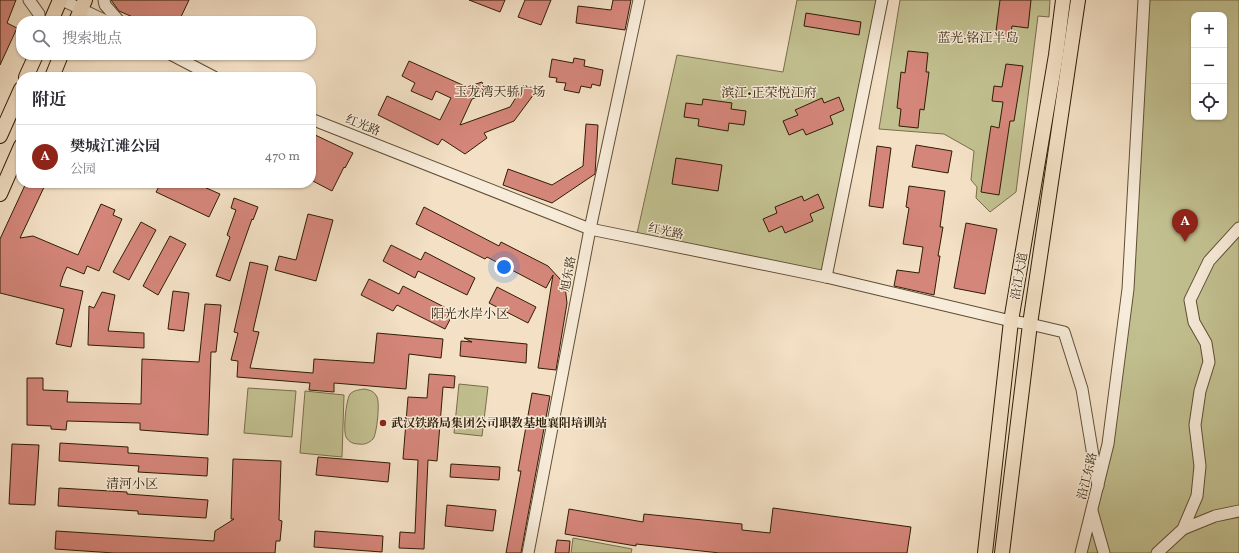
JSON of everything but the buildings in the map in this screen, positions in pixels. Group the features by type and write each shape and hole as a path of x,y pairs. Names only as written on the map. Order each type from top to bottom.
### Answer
{"main road":[{"path":"53,16 61,0"},
{"name":"沿江大道","path":"985,553 1011,322 1056,55 1063,0"},
{"name":"沿江大道","path":"1002,553 1030,324 1078,0"},
{"path":"28,72 34,60"},
{"path":"54,72 59,60"},
{"path":"0,136 16,100"},
{"path":"0,194 16,157"}],"street":[{"path":"29,0 39,16"},
{"path":"61,0 95,16"},
{"path":"104,0 105,5 115,16"},
{"name":"旭东路","path":"528,553 590,229 639,0"},
{"path":"826,277 882,0"},
{"name":"沿江东路","path":"1081,553 1108,444 1128,289 1144,0"},
{"path":"182,60 204,72"},
{"name":"红光路","path":"316,121 590,229 826,277 1011,322 1030,324 1064,332 1082,389 1098,486"},
{"path":"1183,529 1197,496 1200,466 1195,425 1200,391 1209,362 1206,343 1194,322 1190,300 1209,261 1239,228"},
{"path":"1091,510 1104,553"},
{"path":"1157,553 1183,529 1215,516 1239,511"}],"shaded area":[{"path":"797,0 882,0 826,277 636,238 677,55 783,72"},
{"path":"900,0 1050,0 1049,17 1038,16 1016,192 990,212 976,198 977,187 971,180 974,151 944,134 879,129"},
{"path":"1144,0 1239,0 1239,553 1081,553 1108,444 1128,289"},
{"path":"459,384 488,387 482,436 454,433"},
{"path":"248,388 296,391 292,437 244,433"},
{"path":"364,389 372,391 377,397 377,425 373,439 365,444 355,444 346,437 345,433 346,408 350,394"},
{"path":"305,391 344,395 342,457 300,453"},
{"path":"573,538 632,549 631,553 571,553"}],"place":[{"name":"樊城江滩公园","path":"1185,242"},
{"name":"武汉铁路局集团公司职教基地襄阳培训站","path":"383,423"}],"district":[{"name":"蓝光·铭江半岛","path":"978,37"},
{"name":"玉龙湾天骄广场","path":"500,91"},
{"name":"滨江•正荣悦江府","path":"769,92"},
{"name":"阳光水岸小区","path":"470,313"},
{"name":"清河小区","path":"132,483"}]}
